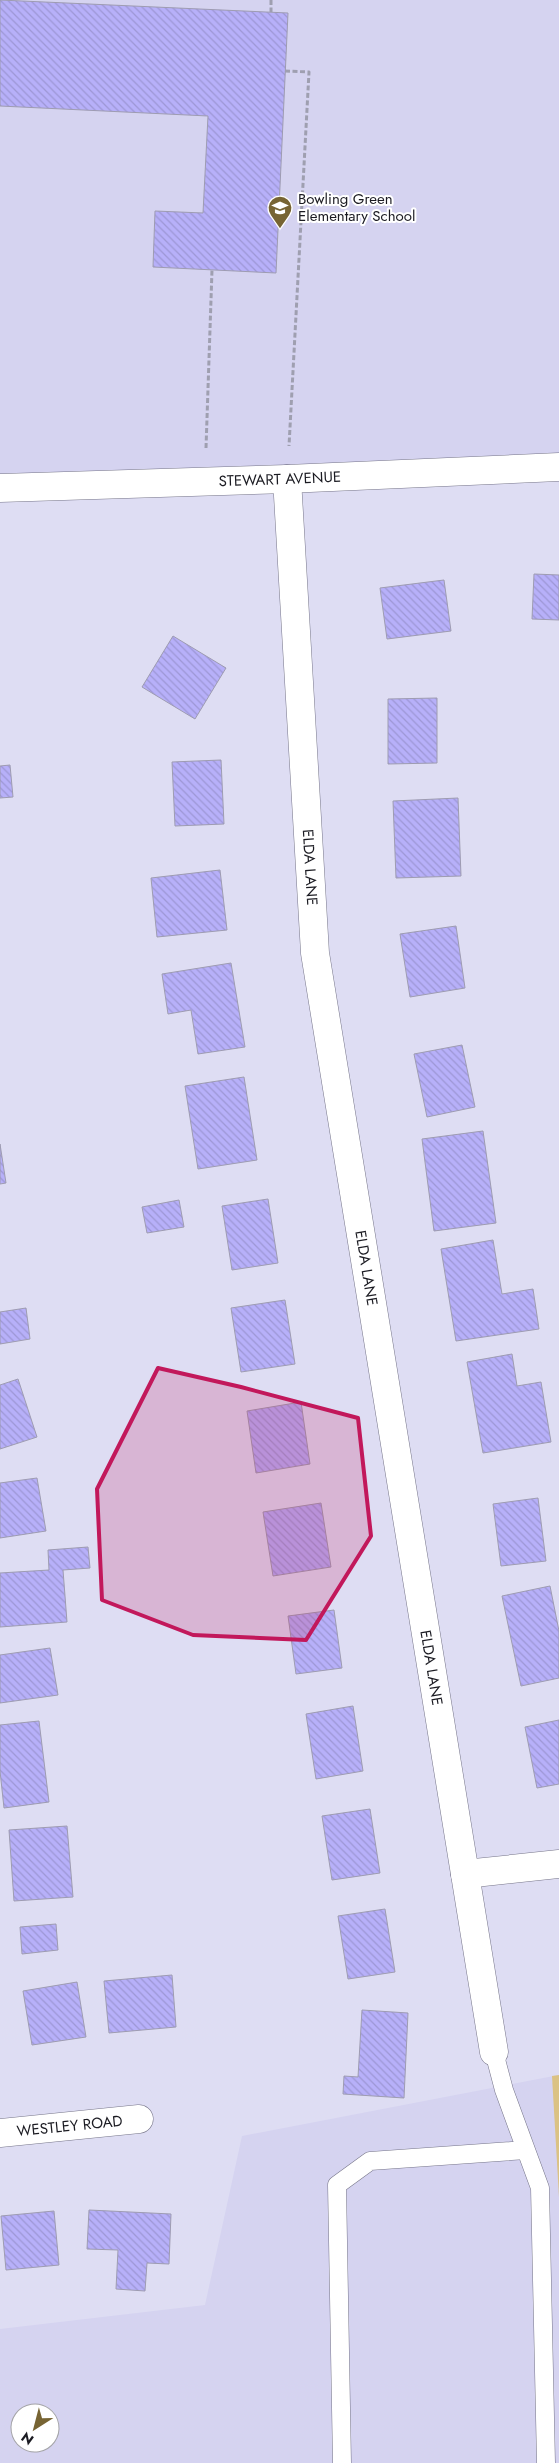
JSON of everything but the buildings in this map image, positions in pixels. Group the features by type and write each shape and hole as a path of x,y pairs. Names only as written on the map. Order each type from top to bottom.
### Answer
{"street":[{"name":"STEWART AVENUE","path":"0,488 287,479 559,467"},
{"name":"ELDA LANE","path":"287,479 316,953 494,2052"},
{"path":"465,1874 559,1864"},
{"name":"WESTLEY ROAD","path":"0,2133 139,2119"}],"lane":[{"path":"494,2052 504,2090 540,2188 546,2463"},
{"path":"342,2463 337,2184 370,2162 526,2150"}],"path":[{"path":"271,0 271,12"},
{"path":"285,71 309,72 287,479"},
{"path":"205,482 212,270"}],"highlighted area":[{"path":"158,1368 241,1387 358,1418 371,1536 306,1640 193,1635 102,1600 97,1489"}],"shaded area":[{"name":"Bowling Green Elementary School","path":"0,0 559,0 559,457 0,478"},
{"path":"559,2075 559,2463 0,2463 0,2329 205,2305 242,2136"},
{"path":"559,2075 559,2197 552,2076"}],"place":[{"name":"Bowling Green Elementary School","path":"280,229"}]}
